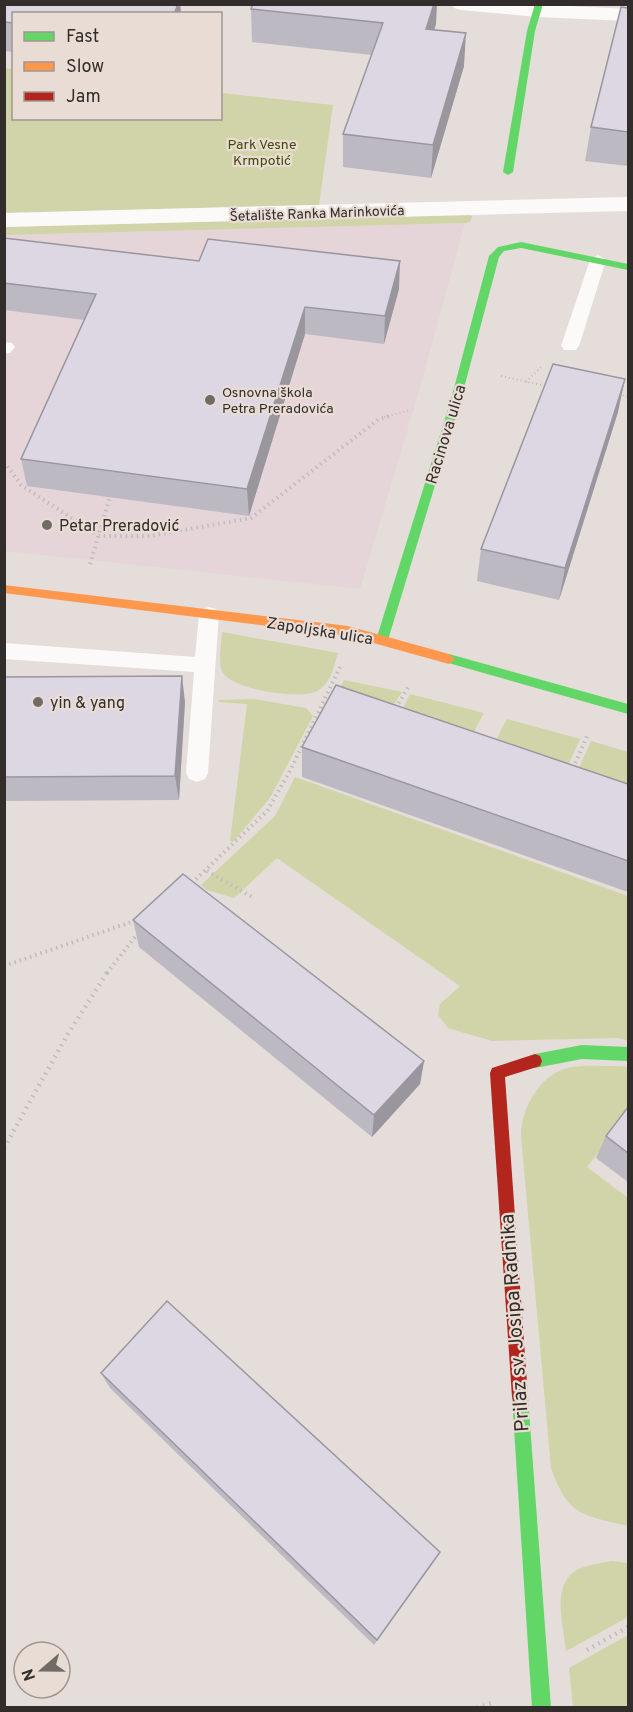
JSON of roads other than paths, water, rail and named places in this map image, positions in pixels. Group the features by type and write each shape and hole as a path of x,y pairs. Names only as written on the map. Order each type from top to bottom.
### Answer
{"street":[{"path":"461,4 628,15"},
{"path":"508,172 538,8"},
{"name":"Šetalište Ranka Marinkovića","path":"4,220 628,204"},
{"name":"Racinova ulica","path":"382,640 455,403 494,256 501,249 521,245 598,260"},
{"path":"598,260 628,267"},
{"name":"Zapoljska ulica","path":"4,589 348,631 628,709"},
{"name":"Prilaz sv. Josipa Radnika","path":"542,1707 497,1073 576,1049 617,1051 628,1054"}],"lane":[{"path":"570,346 598,260"},
{"path":"197,773 209,614"},
{"path":"4,651 205,665"}],"place":[{"name":"Osnovna škola Petra Preradovića","path":"210,400"},
{"name":"Petar Preradović","path":"47,525"},
{"name":"yin & yang","path":"38,702"}],"park label":[{"name":"Park Vesne Krmpotić","path":"262,152"}]}
